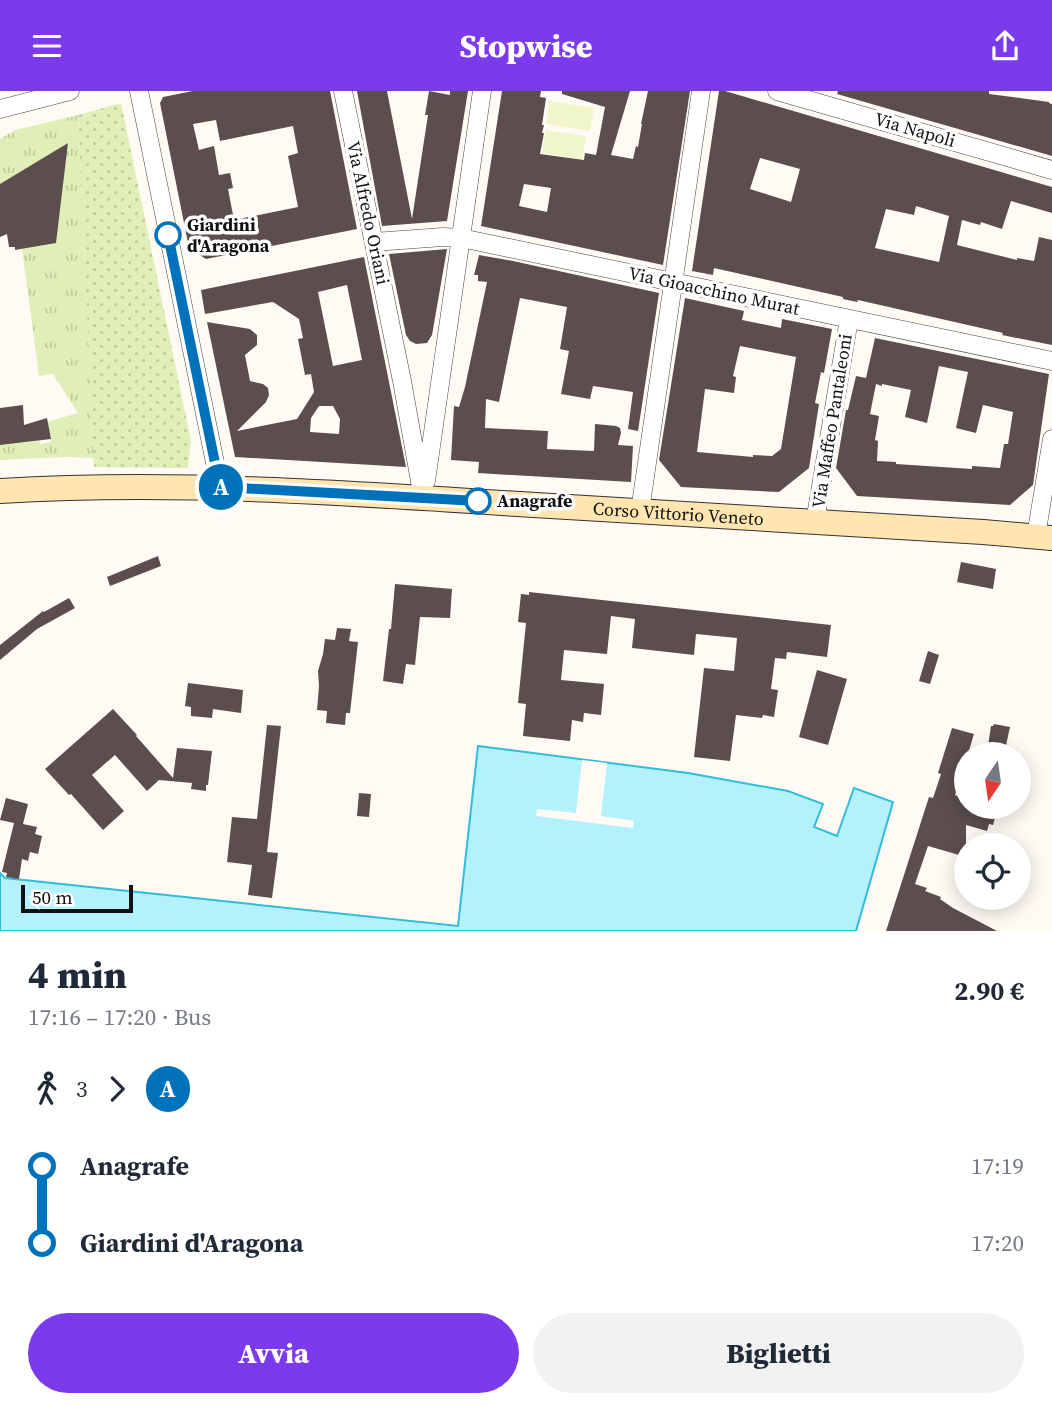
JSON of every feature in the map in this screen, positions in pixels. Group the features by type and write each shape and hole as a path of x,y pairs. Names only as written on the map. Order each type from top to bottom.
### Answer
{"main road":[{"name":"Corso Vittorio Veneto","path":"0,491 220,487 1044,537"}],"street":[{"path":"11,102 70,91"},
{"path":"139,91 220,487"},
{"name":"Via Alfredo Oriani","path":"342,91 402,381 423,498"},
{"path":"423,498 482,91"},
{"path":"639,512 701,91"},
{"name":"Via Napoli","path":"777,91 1052,170"},
{"name":"Via Gioacchino Murat","path":"374,242 461,238 1052,361"},
{"name":"Via Maffeo Pantaleoni","path":"815,522 849,319"},
{"path":"402,381 410,388 421,391 436,389 439,385"},
{"path":"1044,537 1052,439"}],"green space":[{"path":"549,101 594,108 590,131 546,124"},
{"path":"121,103 191,441 188,468 94,467 78,115"},
{"path":"78,115 94,458 0,460 0,445 51,442 47,422 78,413 53,374 39,376 22,249 56,243 68,144 0,184 0,139 15,130"},
{"path":"546,130 586,136 582,159 542,153"}],"water":[{"path":"478,746 688,773 788,791 823,804 814,827 837,836 854,788 893,802 856,931 0,931 0,873 5,878 458,926"}],"pier":[{"path":"582,760 607,763 601,816 634,821 633,828 536,816 537,809 576,813"}],"building":[{"path":"193,91 330,91 357,229 206,259 189,248 160,103 163,97","holes":["216,120 220,141 293,126 298,153 288,156 298,207 234,220 228,189 233,188 230,173 219,175 214,146 199,150 193,124"]},
{"path":"357,91 387,91 412,219 428,115 425,115 429,91 450,95 450,91 468,91 447,221 382,226"},
{"path":"502,91 541,91 540,97 546,98 540,154 584,160 585,153 596,155 605,107 562,94 562,91 630,91 611,155 633,159 636,146 638,147 648,91 690,91 663,265 481,226","holes":["524,184 551,188 547,212 519,206"]},
{"path":"719,91 1052,187 1052,213 1011,201 1002,229 981,222 980,225 962,220 957,245 1017,260 1034,261 1039,237 1052,240 1052,345 714,268 713,275 692,271","holes":["760,158 800,169 791,202 750,189","916,206 949,216 939,262 875,248 886,209 914,215"]},
{"path":"838,91 989,91 989,94 1049,102 1052,104 1052,156 837,94"},
{"path":"68,143 56,243 15,250 15,247 9,247 7,234 0,237 0,184"},
{"path":"447,249 432,335 427,343 416,344 406,335 389,254"},
{"path":"479,255 659,293 638,431 628,429 633,392 593,386 590,399 561,394 569,351 560,349 567,307 520,298 499,402 486,399 485,428 548,431 547,449 594,451 595,424 620,428 618,445 633,446 631,482 478,473 479,462 451,460 454,406 459,407 465,387 487,282 478,281 478,275 474,275"},
{"path":"364,257 406,467 235,457 207,322 250,329 257,335 257,345 245,355 250,381 263,384 268,388 269,395 266,402 237,431 297,419 314,392 311,374 305,375 298,339 303,338 299,319 273,302 205,314 201,290","holes":["347,285 362,360 333,366 318,292","319,406 333,406 340,419 339,434 310,432 311,418"]},
{"path":"685,298 744,311 742,320 781,328 782,319 832,329 815,403 819,404 809,468 779,492 681,487 659,460","holes":["740,346 796,357 781,449 772,456 753,457 697,452 705,389 734,393 736,377 733,376"]},
{"path":"875,338 1049,374 1033,485 1010,505 857,496 836,468 846,410 856,376 866,378","holes":["939,366 968,372 956,428 976,433 983,405 1013,412 1008,444 1004,444 1000,468 972,466 972,469 877,461 878,441 875,440 879,416 870,414 876,384 911,390 905,417 927,423"]},
{"path":"23,405 24,425 47,418 51,439 0,445 0,408"},
{"path":"158,556 161,566 110,586 107,577"},
{"path":"961,562 996,569 993,589 957,582"},
{"path":"395,584 452,589 450,618 420,617 415,665 406,664 403,684 383,681"},
{"path":"529,592 831,625 827,657 787,652 786,659 775,658 771,689 778,690 774,717 736,715 730,761 694,757 704,668 734,671 737,638 696,634 694,655 632,648 635,619 611,616 607,654 564,650 561,680 604,684 601,715 584,713 583,722 572,720 570,741 523,736 526,704 518,703 526,623 518,622 521,594 529,595"},
{"path":"69,598 75,608 37,629 0,660 0,645 43,611"},
{"path":"337,628 351,629 349,641 358,642 350,713 346,713 345,725 326,723 327,711 317,710 318,671 325,639 335,640"},
{"path":"928,651 939,655 930,684 919,681"},
{"path":"817,670 847,679 828,745 799,737"},
{"path":"188,683 243,690 241,713 213,709 212,718 191,716 191,707 185,706"},
{"path":"113,709 173,778 177,748 212,751 206,791 191,789 192,783 159,780 147,791 115,755 92,775 124,811 103,830 45,769"},
{"path":"267,725 281,726 267,852 278,853 272,898 248,895 252,865 227,862 232,817 257,819"},
{"path":"993,726 1010,727 1007,742 989,742"},
{"path":"952,728 974,734 972,742 954,742 954,819 995,819 987,831 966,825 966,833 954,833 954,854 928,846 915,884 941,897 940,899 954,910 997,931 886,931 929,797 933,798 941,774 938,773"},
{"path":"359,793 371,794 369,817 357,816"},
{"path":"6,798 28,804 23,824 37,827 35,834 42,836 38,854 30,852 28,861 22,859 19,879 6,877 7,873 2,872 14,823 0,820"}],"bus line":[{"name":"A","path":"168,235 220,487 478,501"}],"place":[{"name":"Giardini d'Aragona","path":"168,235"},
{"name":"Anagrafe","path":"478,501"}]}
